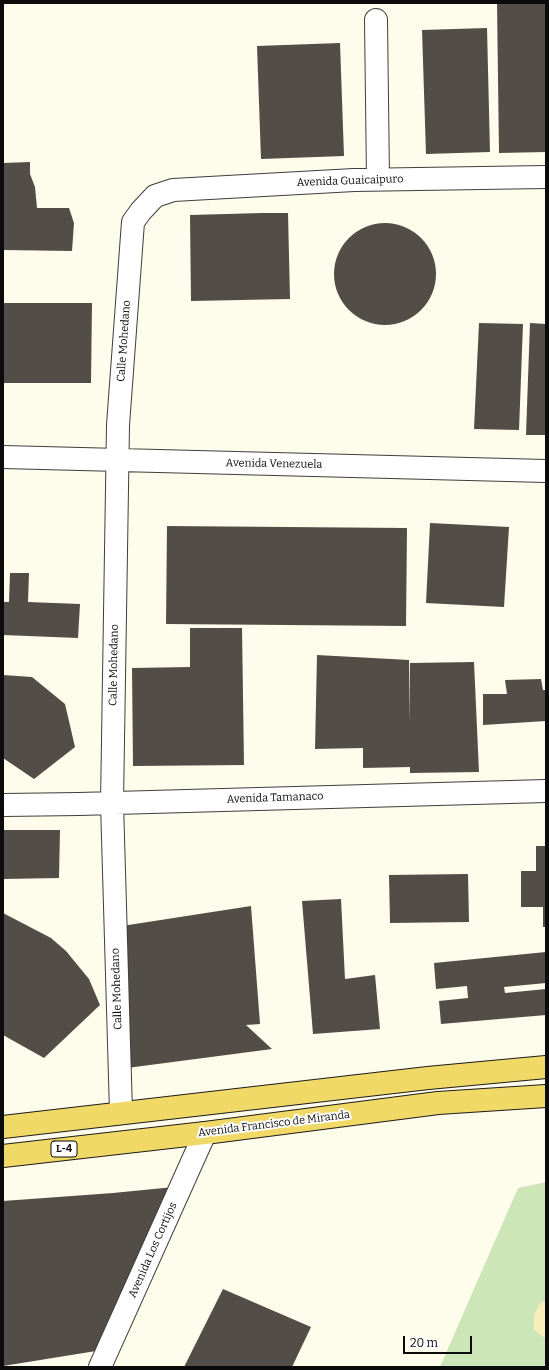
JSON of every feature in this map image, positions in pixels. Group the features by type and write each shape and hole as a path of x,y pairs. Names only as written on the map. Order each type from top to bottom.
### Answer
{"main road":[{"path":"3,1127 121,1112 428,1078 546,1067"},
{"name":"Avenida Francisco de Miranda","path":"3,1156 438,1104 546,1096"},
{"name":"Calle Mohedano","path":"121,1112 124,1142"}],"street":[{"path":"376,20 378,180"},
{"name":"Avenida Guaicaipuro","path":"155,196 173,190 378,180 546,177"},
{"name":"Calle Mohedano","path":"121,1112 112,804 118,425 133,222 155,196"},
{"name":"Avenida Venezuela","path":"3,457 546,471"},
{"name":"Avenida Tamanaco","path":"3,804 112,804 546,790"},
{"name":"Avenida Los Cortijos","path":"100,1367 205,1133"}],"green space":[{"path":"546,1182 546,1367 440,1367 518,1188"}],"sand":[{"path":"541,1302 546,1302 545,1338 534,1330 534,1315"}],"building":[{"path":"497,3 546,3 546,152 499,153"},
{"path":"487,28 490,152 426,154 422,30"},
{"path":"340,43 344,156 261,159 257,46"},
{"path":"30,162 30,174 35,187 37,208 69,208 74,223 72,251 3,250 3,163"},
{"path":"288,213 290,299 191,301 190,215"},
{"path":"385,223 404,227 421,238 432,255 436,274 432,293 421,310 404,321 385,325 366,321 349,310 338,293 334,274 338,255 349,238 366,227"},
{"path":"3,303 92,303 91,383 3,383"},
{"path":"479,323 523,324 519,430 474,429"},
{"path":"530,323 546,324 546,435 526,435"},
{"path":"430,523 509,527 504,607 426,603"},
{"path":"167,526 407,528 406,626 166,624"},
{"path":"10,573 29,573 28,602 80,604 78,638 3,635 3,602 9,602"},
{"path":"190,628 242,628 244,765 133,766 132,668 190,667"},
{"path":"317,655 409,660 410,724 410,663 474,662 479,772 410,773 410,767 363,768 363,748 315,749"},
{"path":"3,675 32,677 65,704 75,747 34,779 3,758"},
{"path":"541,679 543,690 546,690 546,721 483,725 483,694 507,694 505,680"},
{"path":"3,830 60,830 59,878 3,879"},
{"path":"536,846 546,846 546,927 543,927 543,907 521,907 521,871 536,871"},
{"path":"468,874 469,922 390,923 389,875"},
{"path":"341,899 345,979 375,975 380,1029 313,1034 302,901"},
{"path":"251,906 260,1024 246,1025 272,1049 127,1068 122,926"},
{"path":"3,913 51,938 66,951 89,979 100,1005 44,1058 3,1035"},
{"path":"546,952 546,983 504,987 505,993 546,989 546,1015 441,1024 439,1001 468,998 467,986 436,989 434,963"},
{"path":"174,1187 96,1351 3,1366 3,1201"},
{"path":"223,1289 311,1327 292,1367 184,1367"}]}
